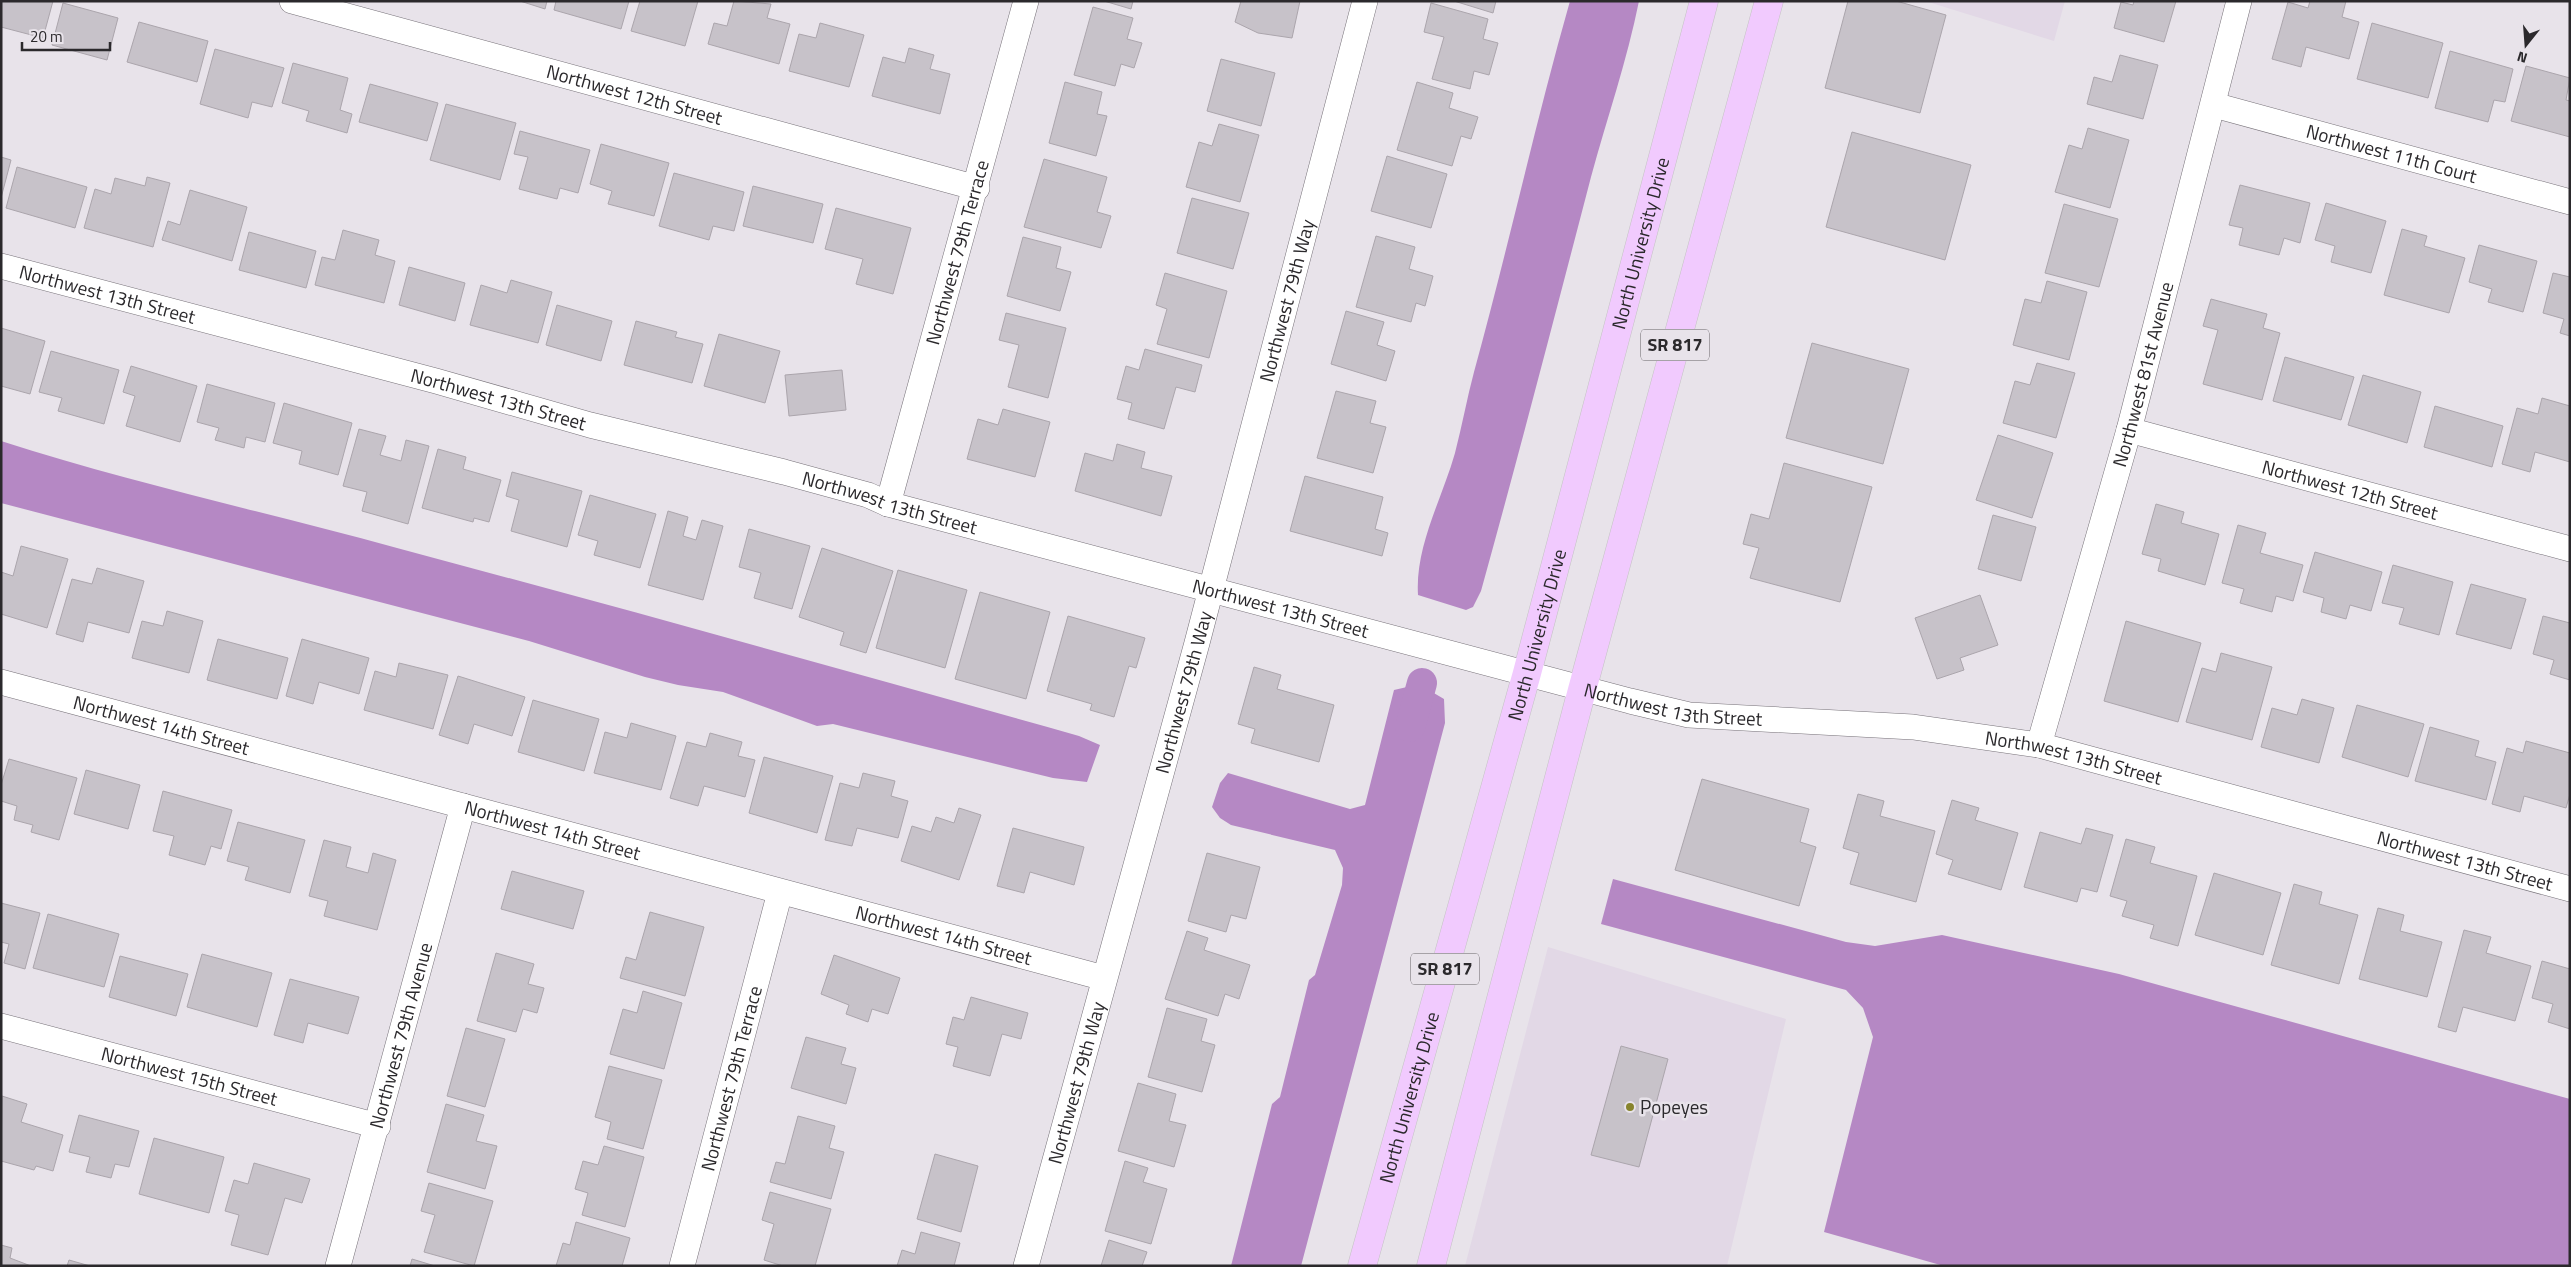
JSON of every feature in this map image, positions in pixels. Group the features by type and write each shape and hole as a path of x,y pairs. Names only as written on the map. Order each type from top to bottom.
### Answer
{"main road":[{"name":"North University Drive","path":"1362,1266 1528,673 1704,1"},
{"name":"SR 817","path":"1432,1266 1582,690 1769,1"}],"street":[{"name":"Northwest 12th Street","path":"292,1 977,188"},
{"name":"Northwest 79th Terrace","path":"888,504 977,188 1026,1"},
{"name":"Northwest 79th Way","path":"1026,1266 1210,589 1365,1"},
{"name":"Northwest 81st Avenue","path":"2040,745 2129,430 2240,1"},
{"name":"Northwest 11th Court","path":"2214,105 2570,202"},
{"name":"Northwest 13th Street","path":"1,266 436,381 590,425 794,474 868,494 888,504 1528,673 1582,690 1689,715 1913,727 2040,745 2570,889"},
{"name":"Northwest 12th Street","path":"2129,430 2570,549"},
{"name":"Northwest 14th Street","path":"1,682 1104,978"},
{"name":"Northwest 79th Avenue","path":"338,1266 378,1126 463,806"},
{"name":"Northwest 79th Terrace","path":"682,1266 780,892"},
{"name":"Northwest 15th Street","path":"1,1026 378,1126"}],"shaded area":[{"path":"1570,1 1639,1 1629,46 1591,177 1481,591 1473,607 1466,610 1418,595 1421,559 1430,523 1455,453 1471,382"},
{"path":"1925,1 2065,1 2054,41"},
{"path":"1,441 149,484 347,535 738,641 1079,736 1100,745 1087,782 1053,778 833,724 817,726 723,692 678,685 645,677 529,641 1,503"},
{"path":"1407,687 1427,689 1444,699 1445,723 1301,1266 1231,1266 1272,1104 1280,1097 1309,980 1315,975 1342,885 1343,868 1335,850 1231,825 1220,818 1212,807 1220,783 1228,773 1350,809 1365,805 1394,690"},
{"path":"1613,879 1846,942 1875,946 1942,935 2119,974 2570,1099 2570,1266 1944,1266 1824,1232 1873,1037 1863,1008 1846,990 1601,924"},
{"path":"1548,947 1786,1019 1727,1266 1465,1266"}],"building":[{"path":"1,1 53,1 43,38 1,27"},
{"path":"520,1 547,1 545,9"},
{"path":"556,1 629,1 621,29 554,10"},
{"path":"640,1 698,1 685,46 631,31"},
{"path":"734,1 771,4 767,18 790,24 779,64 708,44 714,23 727,26"},
{"path":"1104,1 1133,1 1131,9"},
{"path":"1241,1 1300,1 1292,38 1258,33 1235,22"},
{"path":"1454,1 1496,1 1493,13"},
{"path":"1848,1 1896,1 1946,15 1920,113 1825,88"},
{"path":"2134,1 2176,1 2164,42 2114,28 2121,2 2133,5"},
{"path":"2310,1 2346,1 2342,17 2359,22 2349,59 2306,47 2301,67 2272,59 2288,2 2308,8"},
{"path":"63,3 118,18 107,60 52,45"},
{"path":"1431,3 1488,19 1483,39 1498,43 1489,75 1474,71 1470,89 1432,79 1444,37 1424,32"},
{"path":"1093,7 1133,18 1127,39 1142,43 1134,68 1121,64 1115,86 1074,75"},
{"path":"139,22 208,41 197,82 127,62"},
{"path":"820,23 864,35 849,87 789,71 799,34 816,38"},
{"path":"2372,23 2443,43 2428,98 2357,79"},
{"path":"909,48 934,55 930,69 950,74 940,114 872,96 883,57 905,63"},
{"path":"215,49 284,68 272,107 252,102 248,118 200,104"},
{"path":"2450,51 2513,69 2505,102 2494,100 2488,122 2435,108"},
{"path":"2120,55 2158,65 2143,119 2087,104 2094,77 2112,82"},
{"path":"1221,59 1275,73 1261,126 1207,111"},
{"path":"293,63 348,78 340,110 352,114 347,133 306,121 309,111 282,103"},
{"path":"2526,66 2570,78 2566,100 2570,101 2570,137 2511,121"},
{"path":"1065,82 1102,92 1097,114 1107,116 1096,156 1049,143"},
{"path":"1417,82 1453,93 1449,108 1478,117 1471,139 1461,136 1452,166 1397,150"},
{"path":"370,84 438,103 427,141 359,122"},
{"path":"446,104 516,123 500,180 430,160"},
{"path":"1219,124 1259,135 1240,202 1186,187 1199,142 1212,146"},
{"path":"2088,128 2129,140 2110,208 2055,192 2069,145 2082,149"},
{"path":"520,131 590,150 578,193 560,188 557,199 519,189 528,157 514,154"},
{"path":"1852,132 1971,165 1945,260 1826,227"},
{"path":"601,144 669,163 654,216 608,204 612,191 590,184"},
{"path":"1387,156 1447,174 1431,228 1371,211"},
{"path":"1,157 11,160 1,198"},
{"path":"1044,159 1107,177 1097,212 1111,216 1101,248 1024,227"},
{"path":"17,167 87,187 75,228 6,208"},
{"path":"674,173 744,192 734,231 713,226 709,240 659,226"},
{"path":"147,177 170,183 153,247 84,228 95,189 111,194 115,178 145,186"},
{"path":"2240,185 2310,203 2300,243 2284,238 2279,255 2239,245 2243,228 2229,225"},
{"path":"753,186 823,204 813,243 743,226"},
{"path":"190,190 247,207 232,261 162,240 168,221 180,225"},
{"path":"1192,198 1249,213 1233,269 1177,253"},
{"path":"2326,203 2386,221 2371,273 2331,262 2335,246 2315,240"},
{"path":"2064,204 2118,219 2099,287 2045,273"},
{"path":"836,208 911,228 893,294 856,284 863,259 825,249"},
{"path":"2402,229 2427,236 2424,246 2465,258 2449,313 2384,295"},
{"path":"343,230 379,240 375,255 395,261 384,303 315,285 322,257 335,260"},
{"path":"249,232 316,251 306,288 239,270"},
{"path":"1376,236 1415,247 1409,269 1433,276 1425,306 1416,303 1411,322 1356,307"},
{"path":"1023,237 1061,247 1056,268 1071,272 1060,311 1007,296"},
{"path":"2479,245 2537,261 2523,312 2488,302 2492,289 2469,282"},
{"path":"409,267 465,283 455,321 399,305"},
{"path":"1165,273 1227,291 1209,358 1157,344 1167,309 1156,305"},
{"path":"2553,273 2570,277 2570,336 2560,333 2564,319 2543,313"},
{"path":"511,280 552,292 538,343 470,325 481,285 507,293"},
{"path":"2047,281 2087,292 2069,360 2013,345 2025,299 2041,303"},
{"path":"2211,299 2267,314 2263,328 2280,333 2262,400 2203,384 2218,330 2203,326"},
{"path":"557,305 612,321 601,361 546,345"},
{"path":"1346,311 1384,322 1377,345 1395,351 1386,381 1331,364"},
{"path":"1006,313 1066,328 1048,398 1008,387 1019,345 999,340"},
{"path":"636,321 677,332 675,337 703,344 692,383 624,365"},
{"path":"1,328 45,341 30,394 1,386"},
{"path":"719,334 780,351 765,403 704,386"},
{"path":"1812,343 1909,369 1883,464 1786,438"},
{"path":"1145,349 1202,365 1195,392 1176,387 1164,429 1128,419 1132,403 1117,399 1126,366 1139,370"},
{"path":"51,351 119,370 104,424 58,411 62,398 39,392"},
{"path":"2285,357 2354,377 2341,420 2273,401"},
{"path":"2037,363 2075,373 2056,438 2003,423 2015,381 2030,385"},
{"path":"131,366 197,386 180,442 126,426 135,396 123,392"},
{"path":"842,370 846,410 789,416 785,375"},
{"path":"2363,375 2421,392 2407,443 2348,425"},
{"path":"207,384 275,403 265,442 246,437 244,448 215,440 219,428 197,422"},
{"path":"1336,391 1376,401 1370,423 1386,427 1373,473 1317,458"},
{"path":"2542,398 2570,406 2570,462 2535,452 2530,472 2502,464 2517,408 2538,414"},
{"path":"284,403 352,423 338,475 299,464 302,451 273,443"},
{"path":"2435,406 2503,426 2492,467 2424,447"},
{"path":"1003,409 1050,422 1035,477 967,459 978,419 998,425"},
{"path":"359,429 386,436 380,455 401,461 406,440 429,446 408,524 362,511 367,492 343,486"},
{"path":"1998,435 2053,453 2032,518 1976,500"},
{"path":"1117,444 1145,452 1141,468 1172,476 1161,516 1075,491 1085,453 1113,461"},
{"path":"438,449 466,457 463,469 501,480 489,522 474,518 473,522 422,508"},
{"path":"1784,463 1872,487 1840,602 1750,578 1759,548 1743,544 1751,514 1769,519"},
{"path":"512,472 582,491 567,547 511,531 519,500 506,496"},
{"path":"1305,476 1383,497 1375,529 1388,533 1382,556 1290,531"},
{"path":"590,495 656,514 640,568 594,555 598,541 578,535"},
{"path":"2156,504 2184,512 2181,523 2219,534 2205,585 2158,571 2161,559 2142,554"},
{"path":"668,511 688,517 683,536 696,540 702,520 723,526 703,600 648,585"},
{"path":"1993,515 2036,527 2021,581 1978,569"},
{"path":"2238,525 2266,533 2260,553 2303,565 2293,601 2276,596 2272,612 2240,603 2244,589 2222,583"},
{"path":"749,529 810,546 792,609 754,598 761,573 739,567"},
{"path":"21,546 68,559 47,628 1,614 1,572 13,576"},
{"path":"822,548 893,571 866,653 840,645 844,632 799,617"},
{"path":"2315,552 2382,572 2371,611 2350,605 2346,619 2321,612 2324,598 2303,592"},
{"path":"2393,565 2453,582 2439,635 2399,624 2404,608 2382,603"},
{"path":"97,568 144,581 129,633 88,622 83,642 56,634 72,579 92,584"},
{"path":"898,570 967,590 945,668 876,648"},
{"path":"2471,584 2526,599 2511,649 2456,634"},
{"path":"980,592 1050,612 1026,699 955,679"},
{"path":"1980,595 1998,645 1960,658 1964,670 1937,679 1915,618"},
{"path":"167,611 203,621 189,673 132,658 142,621 163,626"},
{"path":"1068,616 1145,638 1136,668 1129,666 1114,717 1090,710 1092,704 1047,691"},
{"path":"2543,616 2570,623 2570,680 2550,674 2554,660 2533,654"},
{"path":"2126,621 2201,643 2178,722 2104,701"},
{"path":"218,639 288,658 277,699 207,680"},
{"path":"302,639 369,658 359,694 319,682 313,704 286,696"},
{"path":"2221,653 2272,667 2252,740 2186,722 2202,668 2216,672"},
{"path":"399,663 448,675 433,729 364,710 375,671 396,677"},
{"path":"1254,667 1281,675 1277,689 1334,705 1319,762 1251,743 1255,729 1238,724"},
{"path":"458,676 525,697 512,736 474,724 468,744 439,735"},
{"path":"2302,699 2334,708 2319,763 2261,747 2272,708 2297,715"},
{"path":"533,700 599,719 584,771 518,752"},
{"path":"2357,705 2424,724 2408,777 2342,757"},
{"path":"631,723 676,736 661,790 594,773 605,732 627,738"},
{"path":"2430,727 2479,741 2475,756 2496,762 2486,800 2415,781"},
{"path":"710,733 742,742 738,756 755,760 745,797 704,786 698,806 670,798 687,742 706,747"},
{"path":"2526,741 2570,753 2570,794 2566,808 2524,796 2520,812 2492,804 2507,748 2523,753"},
{"path":"764,757 833,776 817,833 749,813"},
{"path":"9,759 77,778 59,840 31,832 33,825 14,820 17,806 1,801 1,785"},
{"path":"86,770 140,785 128,829 74,814"},
{"path":"863,773 895,781 891,796 908,801 898,838 857,828 852,846 825,840 840,783 859,788"},
{"path":"1702,779 1809,809 1800,842 1816,847 1799,906 1675,870"},
{"path":"163,791 232,810 221,849 211,846 205,865 169,855 174,836 153,831"},
{"path":"1858,794 1884,801 1880,816 1935,831 1916,902 1850,884 1859,853 1843,848"},
{"path":"1952,800 1979,808 1975,820 2018,833 2001,890 1948,874 1953,860 1936,854"},
{"path":"959,808 981,815 959,880 901,861 912,826 931,832 936,817 954,823"},
{"path":"238,822 305,840 290,893 245,880 249,867 227,861"},
{"path":"1013,828 1084,847 1074,885 1030,872 1024,893 997,886"},
{"path":"2086,828 2113,835 2097,892 2081,888 2077,902 2024,887 2040,832 2081,844"},
{"path":"2126,839 2155,847 2150,863 2197,876 2178,946 2150,938 2154,925 2122,916 2127,901 2110,896"},
{"path":"324,840 351,847 346,867 368,873 373,853 396,860 377,930 324,916 328,901 309,896"},
{"path":"1207,853 1260,867 1246,919 1231,915 1226,932 1188,921"},
{"path":"512,871 584,891 573,929 501,909"},
{"path":"2214,873 2281,893 2263,955 2195,935"},
{"path":"2294,884 2322,892 2319,904 2358,915 2339,984 2271,965"},
{"path":"1,903 40,913 25,969 4,963 9,944 1,942"},
{"path":"2378,908 2404,915 2400,931 2442,942 2427,997 2359,979"},
{"path":"650,912 704,927 685,996 620,978 626,957 636,960"},
{"path":"48,914 119,934 104,987 33,968"},
{"path":"2464,930 2491,937 2486,953 2531,966 2515,1021 2463,1007 2456,1032 2438,1027"},
{"path":"1187,931 1208,938 1204,950 1250,965 1239,999 1225,994 1218,1016 1165,999"},
{"path":"496,953 534,964 528,984 544,988 537,1013 523,1009 516,1032 477,1021"},
{"path":"202,954 272,973 257,1027 187,1007"},
{"path":"834,955 900,978 888,1014 872,1009 868,1022 846,1014 849,1005 821,994"},
{"path":"120,956 188,974 176,1016 109,997"},
{"path":"2542,961 2570,969 2570,1029 2548,1022 2553,1004 2532,998"},
{"path":"290,979 359,997 348,1034 308,1023 303,1043 274,1035"},
{"path":"643,991 682,1003 664,1069 610,1054 623,1009 637,1013"},
{"path":"971,997 1028,1013 1021,1039 1002,1034 990,1076 953,1066 958,1047 946,1044 953,1017 964,1020"},
{"path":"1167,1008 1207,1019 1201,1041 1215,1045 1202,1092 1148,1077"},
{"path":"466,1028 505,1039 485,1107 447,1096"},
{"path":"806,1037 846,1048 841,1064 856,1068 846,1104 791,1088"},
{"name":"Popeyes","path":"1621,1046 1668,1059 1639,1167 1591,1155"},
{"path":"609,1066 662,1080 643,1149 607,1139 611,1122 595,1117"},
{"path":"1138,1083 1176,1094 1169,1121 1186,1125 1174,1167 1118,1151"},
{"path":"2,1096 27,1104 21,1122 63,1135 53,1171 36,1166 34,1170 1,1161"},
{"path":"446,1104 484,1115 476,1141 497,1146 485,1189 427,1172"},
{"path":"79,1115 139,1131 129,1167 115,1164 111,1178 86,1172 90,1157 69,1152"},
{"path":"798,1116 835,1126 829,1148 844,1152 831,1199 770,1182 776,1162 785,1164"},
{"path":"154,1138 224,1157 209,1213 139,1194"},
{"path":"604,1146 644,1157 625,1227 582,1215 588,1193 575,1189 583,1161 598,1165"},
{"path":"935,1154 978,1166 961,1232 917,1219"},
{"path":"1125,1161 1148,1168 1143,1182 1167,1189 1151,1244 1105,1231"},
{"path":"254,1163 310,1179 302,1203 285,1198 268,1255 231,1245 239,1215 225,1211 234,1180 248,1184"},
{"path":"429,1183 493,1201 474,1266 424,1252 435,1215 421,1211"},
{"path":"770,1192 831,1209 815,1266 783,1266 764,1260 774,1224 762,1220"},
{"path":"576,1222 630,1238 622,1266 556,1266 563,1243 570,1245"},
{"path":"921,1232 960,1243 954,1266 897,1266 902,1250 915,1254"},
{"path":"1109,1240 1147,1252 1142,1266 1101,1266"},
{"path":"1,1245 12,1248 10,1258 31,1266 1,1266"},
{"path":"412,1259 435,1266 410,1266"},
{"path":"69,1260 90,1266 67,1266"}],"waterway":[{"path":"1410,727 1422,683"}],"place":[{"name":"Popeyes","path":"1630,1107"}]}
